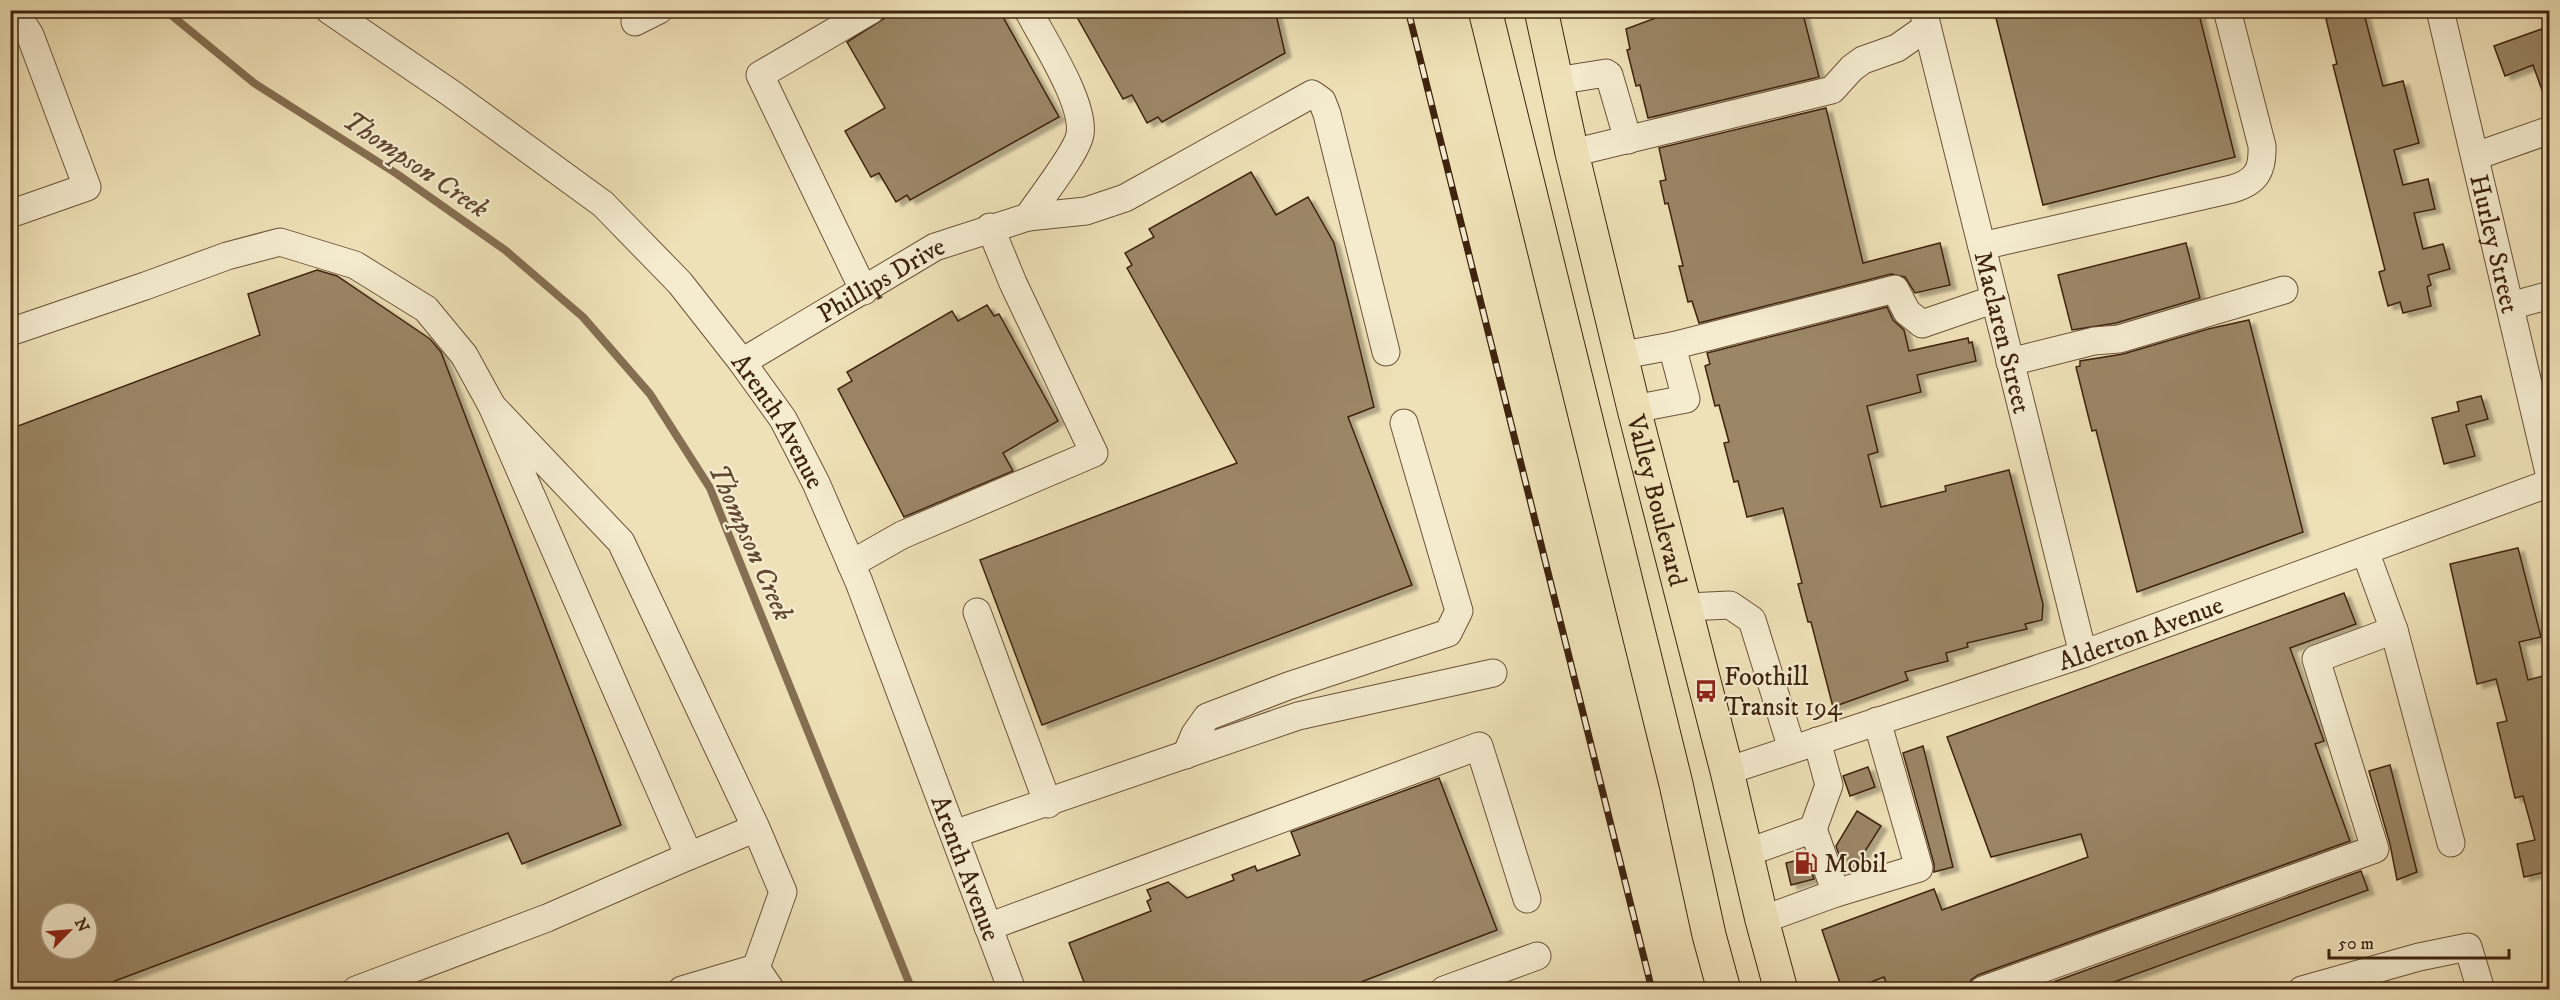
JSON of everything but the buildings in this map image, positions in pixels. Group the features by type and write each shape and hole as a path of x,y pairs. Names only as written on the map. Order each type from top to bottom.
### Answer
{"main road":[{"name":"Valley Boulevard","path":"1485,10 1676,784 1709,935 1724,990"},
{"name":"Valley Boulevard","path":"1548,13 1556,81 1572,153 1634,409 1686,607 1781,990"},
{"path":"1676,784 1727,771"}],"street":[{"path":"10,214 87,187 30,34 14,10"},
{"name":"Arenth Avenue","path":"329,10 452,94 603,204 680,283 783,419 816,483 851,564 1012,990"},
{"path":"635,22 659,10"},
{"path":"864,291 760,75 872,10"},
{"path":"1028,10 1073,97 1079,117 1080,135 1028,217"},
{"path":"1982,246 2232,189 2244,185 2252,178 2262,165 2262,146 2227,10"},
{"name":"Hurley Street","path":"2440,10 2550,477"},
{"path":"1572,153 1832,90 1852,68 1863,60 1897,48 1925,19"},
{"name":"Maclaren Street","path":"1925,19 2083,654"},
{"path":"1556,81 1606,73 1610,75 1628,140"},
{"name":"Phillips Drive","path":"742,362 934,247 990,227 1028,217 1086,211 1125,198 1312,94 1322,101 1327,114 1386,352"},
{"path":"2476,156 2550,129"},
{"path":"851,564 902,535 1094,453 1013,283 990,227"},
{"path":"10,332 227,256 280,242 355,265 426,309 465,355 492,406 689,856"},
{"path":"1623,356 1895,290 1907,312 1922,324 1995,299"},
{"path":"2010,362 2094,341 2119,339 2284,290"},
{"path":"2510,306 2550,295"},
{"path":"1634,409 1686,399 1672,345"},
{"path":"492,406 621,542 756,828 783,892 764,979 682,990"},
{"path":"1186,755 1195,734 1208,717 1288,686 1448,633 1459,611 1404,423"},
{"name":"Alderton Avenue","path":"1727,771 2083,654 2550,483"},
{"path":"2365,551 2394,630 2451,843"},
{"path":"1686,607 1730,605 1752,620 1804,745 1829,785 1814,829 1836,893"},
{"path":"977,612 1048,804"},
{"path":"1983,990 2375,849 2316,659 2394,630"},
{"path":"954,834 1048,804 1298,716 1492,673"},
{"path":"1762,920 1836,893 1919,868 1877,721"},
{"path":"988,927 1479,746 1527,899"},
{"path":"356,990 547,918 756,828"},
{"path":"1746,853 1814,829"},
{"path":"2302,990 2419,957 2468,947 2481,990"},
{"path":"1444,990 1537,956"}],"waterway":[{"name":"Thompson Creek","path":"165,10 254,83 397,174 505,250 583,317 650,394 710,488 912,990"}],"railway":[{"path":"1408,10 1652,990"}],"place":[{"name":"Foothill Transit 194","path":"1706,691"},
{"name":"Mobil","path":"1806,863"}]}
